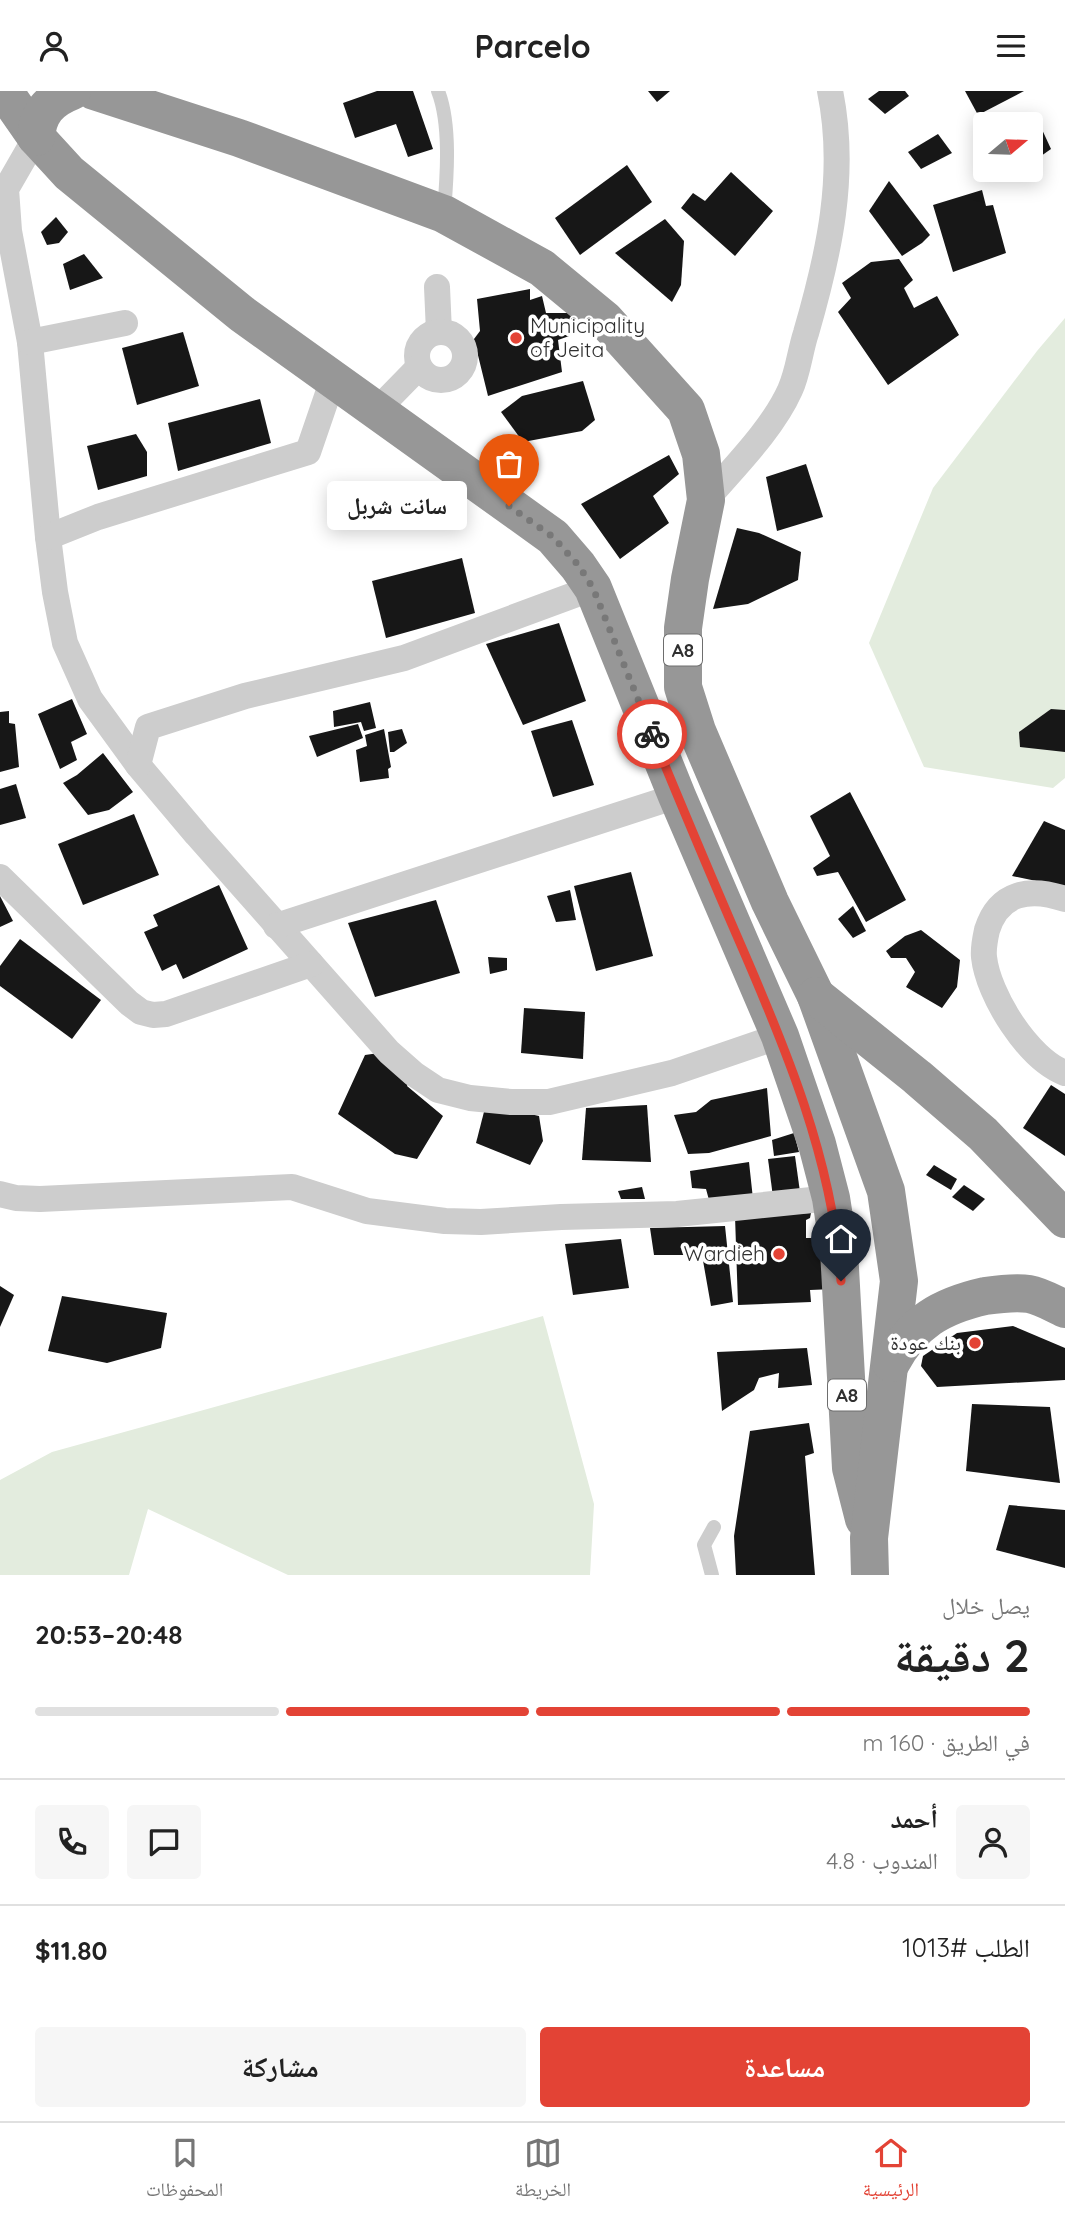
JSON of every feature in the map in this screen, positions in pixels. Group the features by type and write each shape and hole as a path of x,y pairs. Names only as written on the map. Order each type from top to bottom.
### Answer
{"highway":[{"path":"4,91 36,137 69,173 242,314 553,537 579,566 593,588 677,796 780,1035 817,1144 831,1198 865,1252 900,1281 921,1292 956,1303"},
{"path":"36,137 37,124 43,111 52,101 72,91"},
{"name":"A8","path":"94,91 239,138 444,214 542,268 605,320 686,410 701,453 706,500 683,628 683,687 712,768 770,902 816,996 886,1191 900,1281 870,1557"},
{"path":"816,996 983,1134 1065,1219"},
{"name":"A8","path":"831,1198 839,1250 851,1468 870,1557"},
{"path":"891,1363 900,1346 927,1318 956,1303 997,1294 1030,1294 1065,1309"}],"street":[{"path":"706,500 764,431 791,390 821,281 833,225 837,162 830,91"},
{"path":"36,137 6,189 9,231 30,342 55,592 65,643 90,699 138,765 276,926 389,1052 438,1090 470,1098 549,1102 672,1073 780,1035"},
{"path":"437,287 439,332"},
{"path":"30,342 125,323"},
{"path":"439,332 457,338 465,354 464,364 459,372 443,380 433,379 419,367 418,348 423,340 439,332"},
{"path":"377,410 419,367"},
{"path":"48,537 98,517 308,452 333,379"},
{"path":"138,765 148,727 245,696 404,658 593,588"},
{"path":"276,926 677,796"},
{"path":"0,877 114,991 141,1012 166,1014 311,964"},
{"path":"1065,899 1038,894 1018,895 1003,901 992,916 984,944 988,975 1002,1008 1043,1060 1065,1073"},
{"path":"0,1194 40,1199 292,1187 367,1211 471,1222 677,1214 831,1198"}],"lane":[{"path":"438,91 442,102 447,170 444,214"},
{"path":"712,1575 704,1545 713,1527"}],"shaded area":[{"path":"1065,318 1065,778 1053,788 924,767 869,643 933,488"},
{"path":"543,1316 594,1504 590,1575 288,1575 148,1509 129,1575 0,1575 0,1480 52,1452"}],"building":[{"path":"377,91 413,91 433,149 408,157 396,124 355,138 343,103"},
{"path":"648,91 670,91 657,102"},
{"path":"879,91 905,91 909,96 885,114 868,99"},
{"path":"965,91 1024,91 984,112 976,112"},
{"path":"1043,132 1051,149 1043,155"},
{"path":"938,134 952,153 921,169 908,152"},
{"path":"627,165 652,202 580,255 555,218"},
{"path":"731,172 773,211 735,256 681,208 693,193 705,201"},
{"path":"889,181 930,235 902,256 869,211"},
{"path":"982,190 986,206 993,205 1006,253 953,272 933,205"},
{"path":"56,217 68,232 59,243 47,245 41,232"},
{"path":"665,219 684,241 681,285 672,302 615,253"},
{"path":"84,254 103,278 70,290 63,264"},
{"path":"899,259 913,280 904,288 914,308 937,296 959,335 888,385 838,312 851,298 842,283 871,262"},
{"path":"530,289 530,300 542,296 546,313 572,313 572,335 558,340 562,372 488,396 474,339 480,331 477,299"},
{"path":"183,332 199,386 137,405 122,348"},
{"path":"583,381 595,420 582,431 523,442 501,412 522,396"},
{"path":"260,399 271,443 178,471 168,423"},
{"path":"136,434 147,452 147,476 98,490 87,446"},
{"path":"669,455 679,474 653,496 669,523 620,559 581,504"},
{"path":"806,464 823,517 777,531 766,477"},
{"path":"737,528 759,533 801,552 798,580 748,604 713,609"},
{"path":"462,558 475,613 386,638 372,581"},
{"path":"559,623 586,701 523,725 486,644"},
{"path":"72,699 87,734 71,742 77,760 60,769 38,714"},
{"path":"370,702 376,728 364,731 361,722 334,727 333,711"},
{"path":"1051,709 1065,710 1065,752 1020,747 1019,732"},
{"path":"9,711 9,723 15,724 19,767 0,772 0,712"},
{"path":"572,720 594,785 553,797 531,731"},
{"path":"358,724 363,738 317,757 309,736"},
{"path":"384,729 391,767 388,769 389,778 360,782 356,750 367,746 365,735"},
{"path":"402,729 407,743 390,752 388,732"},
{"path":"103,753 133,792 109,810 88,815 63,783"},
{"path":"16,784 26,818 0,825 0,789"},
{"path":"850,792 906,900 866,922 838,872 817,876 813,868 830,856 810,816"},
{"path":"134,814 159,875 83,905 58,844"},
{"path":"1044,821 1065,830 1065,887 1012,876"},
{"path":"631,872 653,956 596,971 574,886"},
{"path":"219,885 248,949 183,979 176,964 162,971 144,932 158,926 153,915"},
{"path":"570,890 576,920 556,922 547,896"},
{"path":"0,896 13,921 0,927"},
{"path":"436,900 460,973 375,997 348,923"},
{"path":"853,906 866,931 853,938 838,919"},
{"path":"921,930 960,960 957,987 942,1008 906,987 915,972 906,958 891,958 886,951 905,936"},
{"path":"20,939 101,1000 72,1039 0,986 0,966"},
{"path":"488,957 507,958 507,970 490,974"},
{"path":"524,1008 585,1012 583,1059 521,1053"},
{"path":"379,1053 410,1078 407,1086 443,1116 417,1159 395,1154 338,1114 365,1055"},
{"path":"1051,1085 1065,1094 1065,1156 1023,1128"},
{"path":"767,1088 771,1136 709,1153 688,1154 674,1115 696,1112 711,1100"},
{"path":"486,1104 539,1116 543,1141 530,1165 476,1143"},
{"path":"647,1105 651,1162 582,1160 586,1108"},
{"path":"794,1133 799,1152 774,1156 772,1140"},
{"path":"795,1156 800,1192 773,1197 768,1159"},
{"path":"749,1162 753,1199 709,1200 706,1189 692,1188 690,1171"},
{"path":"934,1165 957,1179 951,1190 926,1175"},
{"path":"964,1185 985,1199 973,1211 952,1197"},
{"path":"642,1187 645,1199 621,1199 618,1191"},
{"path":"811,1213 806,1220 806,1238 832,1238 834,1289 810,1290 811,1302 738,1305 735,1216"},
{"path":"725,1226 733,1302 711,1306 702,1255 654,1255 650,1228"},
{"path":"621,1239 629,1288 573,1295 565,1244"},
{"path":"0,1286 14,1295 0,1327"},
{"path":"62,1296 167,1313 161,1348 107,1363 48,1351"},
{"path":"1013,1326 1065,1348 1065,1380 937,1387 921,1366 923,1356 957,1333"},
{"path":"807,1348 812,1385 778,1388 779,1373 759,1378 754,1390 722,1411 717,1352"},
{"path":"972,1404 1050,1407 1060,1483 966,1471"},
{"path":"809,1423 814,1453 805,1456 815,1575 736,1575 734,1536 750,1431"},
{"path":"1009,1505 1065,1510 1065,1568 996,1550"}],"way so far":[{"path":"509,506 553,537 579,566 593,588 652,734"}],"place":[{"name":"Municipality of Jeita","path":"516,338"},
{"name":"سانت شربل","path":"509,506"},
{"name":"Wardieh","path":"779,1254"},
{"name":"بنك عودة","path":"975,1343"}],"route":[{"path":"652,734 780,1035 817,1144 831,1198 841,1281"}]}
